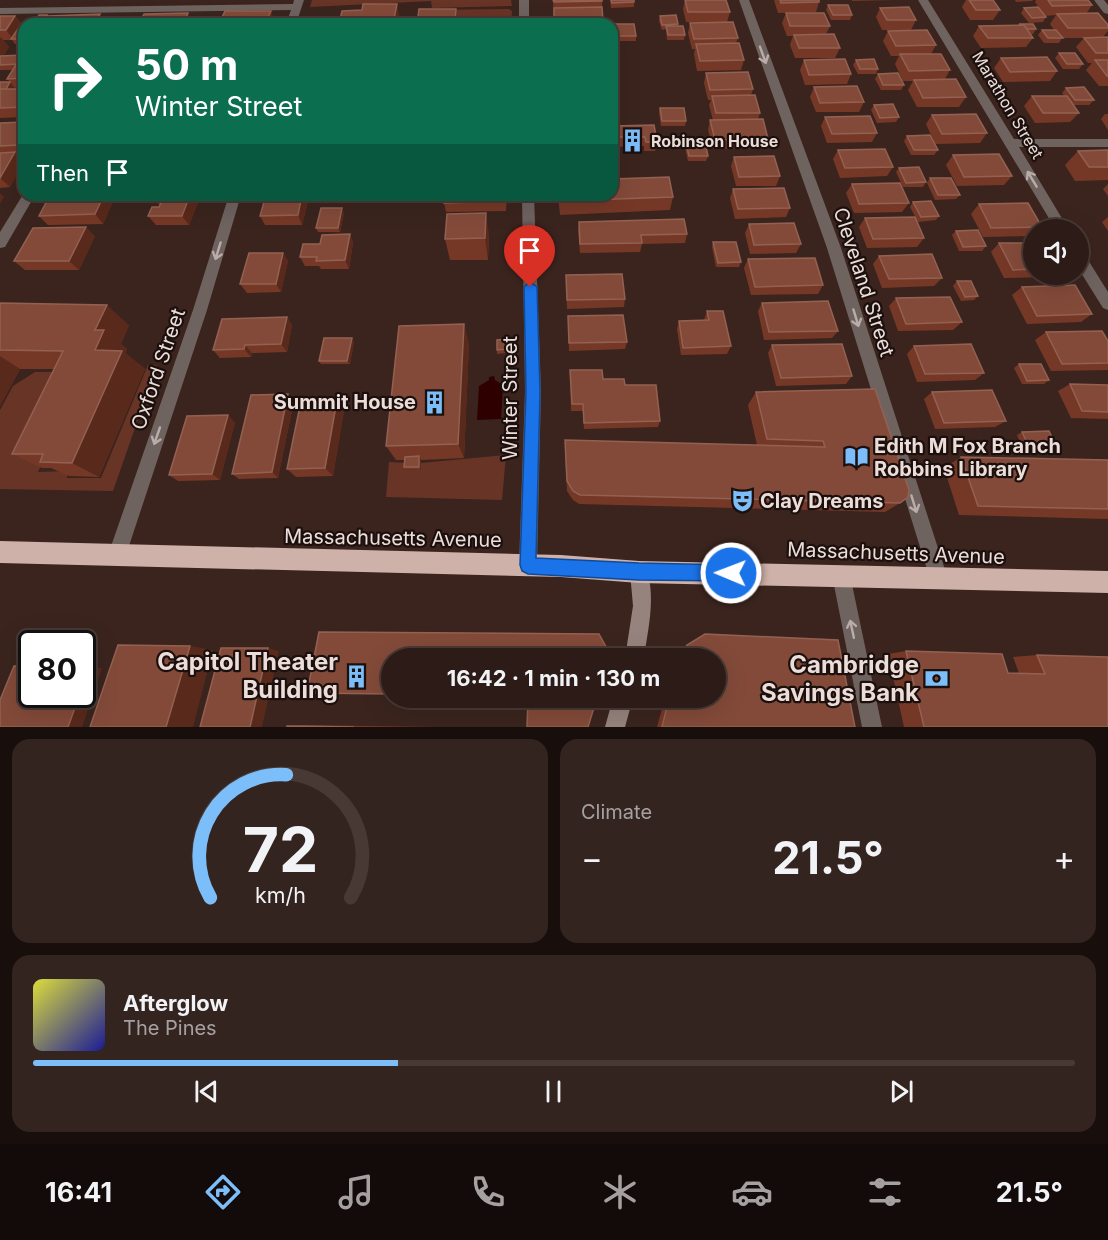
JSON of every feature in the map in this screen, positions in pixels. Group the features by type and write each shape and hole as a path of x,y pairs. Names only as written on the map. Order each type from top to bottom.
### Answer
{"highway":[{"name":"Massachusetts Avenue","path":"0,552 528,565 639,572 1108,582"}],"main road":[{"path":"636,648 642,606 639,572"},
{"path":"615,727 620,708"}],"street":[{"path":"524,0 524,18"},
{"name":"Cleveland Street","path":"744,0 834,248 939,579"},
{"name":"Marathon Street","path":"923,0 1056,219"},
{"path":"1098,0 1108,11"},
{"path":"0,11 138,5 297,4"},
{"path":"130,18 138,5"},
{"path":"1011,143 1108,143"},
{"path":"0,243 25,201"},
{"name":"Oxford Street","path":"117,555 200,310 233,201"},
{"name":"Winter Street","path":"528,201 533,392 528,565"},
{"path":"1089,274 1108,304"},
{"path":"841,575 872,727"}],"shaded area":[{"path":"312,0 511,0 512,6 432,8 431,1 310,7"},
{"path":"509,9 512,11 511,18 430,18 432,10"},
{"path":"148,365 157,365 113,491 0,489 0,410 13,386 35,372 76,372 79,379 38,472 68,471 67,478 101,478"},
{"path":"494,376 495,380 503,385 501,419 477,420 479,386 489,380 489,377"},
{"path":"506,455 502,500 386,497 389,462 407,463 406,469 420,470 421,463"}],"building":[{"path":"553,0 602,0 602,1 554,2"},
{"path":"611,0 634,0 634,2 612,3"},
{"path":"685,0 726,0 730,12 688,12"},
{"path":"780,0 819,0 819,2 781,3"},
{"path":"969,0 993,0 1000,10 976,10"},
{"path":"1048,0 1088,0 1092,5 1052,6"},
{"path":"363,4 397,4 394,18 340,18 342,11 362,10"},
{"path":"828,5 848,5 852,15 833,15"},
{"path":"602,7 603,18 554,18 554,8"},
{"path":"909,7 916,20 887,20 880,8"},
{"path":"1038,7 1046,17 1032,18 1024,8"},
{"path":"419,9 456,9 455,18 418,18"},
{"path":"225,11 271,11 268,18 222,18"},
{"path":"188,13 186,18 142,18 144,14"},
{"path":"786,13 824,13 830,26 790,26"},
{"path":"1098,13 1108,28 1068,28 1057,14"},
{"path":"100,14 98,18 47,18 48,16"},
{"path":"39,15 47,15 45,18 37,18"},
{"path":"676,15 678,24 662,25 660,16"},
{"path":"0,16 15,16 6,30 0,30"},
{"path":"733,22 738,38 694,39 690,23"},
{"path":"618,24 634,24 636,36 618,36"},
{"path":"1019,24 1033,24 1036,29 1027,29 1024,25"},
{"path":"1024,25 1033,38 988,38 979,26"},
{"path":"666,26 683,26 685,35 668,35"},
{"path":"18,29 18,39 11,39"},
{"path":"927,30 936,45 896,46 888,31"},
{"path":"1042,30 1056,30 1063,38 1048,38"},
{"path":"834,34 840,48 799,48 794,35"},
{"path":"1108,37 1108,53 1096,53 1084,38"},
{"path":"739,43 744,60 700,61 696,44"},
{"path":"1059,53 1075,53 1083,64 1067,64"},
{"path":"900,54 941,54 950,70 909,71"},
{"path":"18,55 18,62 17,64 0,65 0,56"},
{"path":"1047,57 1057,71 1010,72 1001,58"},
{"path":"845,59 851,74 809,75 804,60"},
{"path":"874,59 878,69 860,69 856,60"},
{"path":"1095,60 1108,60 1108,76 1107,76"},
{"path":"18,62 18,78 7,79"},
{"path":"748,72 753,89 710,90 706,73"},
{"path":"898,73 904,85 883,85 878,74"},
{"path":"956,79 966,97 923,98 914,80"},
{"path":"0,82 10,82 6,89 0,89"},
{"path":"857,86 864,102 820,103 814,87"},
{"path":"1084,87 1094,100 1075,100 1066,88"},
{"path":"0,89 18,89 18,107 0,108"},
{"path":"755,95 760,113 716,113 712,96"},
{"path":"1032,96 1067,96 1079,113 1043,113"},
{"path":"893,104 899,117 880,118 874,105"},
{"path":"660,108 684,108 686,121 662,121"},
{"path":"976,114 987,133 942,134 932,115"},
{"path":"870,116 877,133 832,134 825,117"},
{"path":"763,119 768,139 715,140 710,120"},
{"path":"18,122 18,145 0,146 0,123"},
{"path":"654,125 657,142 646,142 645,137 618,137 618,126"},
{"path":"930,135 938,150 914,150 907,136"},
{"path":"705,142 708,156 689,156 686,143"},
{"path":"885,149 893,167 845,168 838,150"},
{"path":"1108,150 1108,167 1089,167 1078,151"},
{"path":"15,152 0,178 0,153"},
{"path":"999,154 1012,176 964,177 953,155"},
{"path":"774,156 780,176 739,177 734,157"},
{"path":"919,167 926,182 906,183 899,168"},
{"path":"669,177 673,197 618,199 618,179"},
{"path":"930,178 951,178 960,195 938,195"},
{"path":"900,183 909,203 859,204 852,184"},
{"path":"784,188 790,208 738,209 733,189"},
{"path":"47,201 101,201 95,214 39,216"},
{"path":"162,201 188,201 182,216 148,216 152,207 159,207"},
{"path":"264,201 301,201 298,215 260,216"},
{"path":"444,201 505,201 444,203"},
{"path":"931,201 939,216 921,217 913,202"},
{"path":"1028,203 1037,219 1023,219 1023,227 991,228 979,204"},
{"path":"321,208 342,208 338,228 316,228"},
{"path":"486,213 485,238 445,239 447,214"},
{"path":"915,217 924,238 873,239 865,218"},
{"path":"684,219 687,234 641,235 642,243 580,244 579,222"},
{"path":"794,223 801,244 754,245 749,224"},
{"path":"86,227 69,261 14,261 33,228"},
{"path":"978,230 986,246 963,247 956,231"},
{"path":"350,234 345,260 316,261 317,257 300,257 303,244 320,244 322,235"},
{"path":"713,242 736,242 741,262 718,263"},
{"path":"999,243 1023,243 1023,270 1013,270"},
{"path":"249,253 283,253 276,284 240,284"},
{"path":"932,254 942,278 889,279 879,256"},
{"path":"815,258 823,285 755,287 748,259"},
{"path":"622,274 625,299 567,300 566,275"},
{"path":"957,281 971,281 978,296 965,297"},
{"path":"1075,285 1092,314 1037,316 1022,287"},
{"path":"950,297 962,322 906,324 896,298"},
{"path":"828,301 838,331 769,332 762,303"},
{"path":"0,303 107,305 95,330 104,330 95,350 122,351 72,463 40,462 43,454 12,454 63,351 0,350"},
{"path":"707,311 723,311 731,346 683,348 679,321 709,320"},
{"path":"623,315 627,342 569,343 568,316"},
{"path":"287,317 281,344 245,345 244,349 213,350 222,319"},
{"name":"Summit House","path":"464,324 458,444 386,446 399,326"},
{"path":"1102,331 1108,341 1108,363 1062,364 1046,332"},
{"path":"324,338 352,338 347,361 319,361"},
{"path":"506,339 506,349 497,350 497,340"},
{"path":"842,344 852,376 781,378 772,345"},
{"path":"971,344 984,373 925,374 914,346"},
{"path":"1019,364 1041,364 1049,380 1027,381"},
{"path":"570,370 602,370 603,379 624,379 625,385 656,385 660,421 584,423 583,404 572,404"},
{"path":"1070,384 1108,385 1108,412 1082,411"},
{"path":"875,389 909,490 908,497 900,503 580,495 573,491 567,481 565,440 825,447 823,441 767,439 756,392"},
{"path":"992,390 1006,421 944,423 932,392"},
{"path":"288,394 272,472 232,474 251,395"},
{"path":"337,400 325,468 287,469 301,401"},
{"path":"228,415 212,474 169,475 187,416"},
{"path":"1049,431 1057,448 1030,449 1022,432"},
{"path":"419,456 419,467 404,467 405,457"},
{"path":"961,457 1108,460 1108,509 978,506"},
{"name":"Capitol Theater Building","path":"319,632 599,634 607,648 381,648 381,694 307,693"},
{"path":"705,634 838,640 855,727 662,727 667,708 726,708 726,648 685,648"},
{"path":"118,645 190,646 166,727 90,727"},
{"path":"221,648 268,648 250,727 200,727"},
{"path":"906,651 1002,654 1008,673 1045,674 1037,655 1108,657 1108,727 924,727"},
{"path":"14,666 18,666 18,708 75,708 68,727 0,727 0,700"},
{"path":"528,708 594,708 588,727 527,727"},
{"path":"287,726 354,727 287,727"}],"place":[{"name":"Robinson House","path":"633,141"},
{"name":"Summit House","path":"434,402"},
{"name":"Edith M Fox Branch Robbins Library","path":"856,457"},
{"name":"Clay Dreams","path":"742,501"},
{"name":"Capitol Theater Building","path":"356,676"},
{"name":"Cambridge Savings Bank","path":"937,679"}],"route":[{"path":"530,287 533,392 528,565 639,572 731,573"}]}
